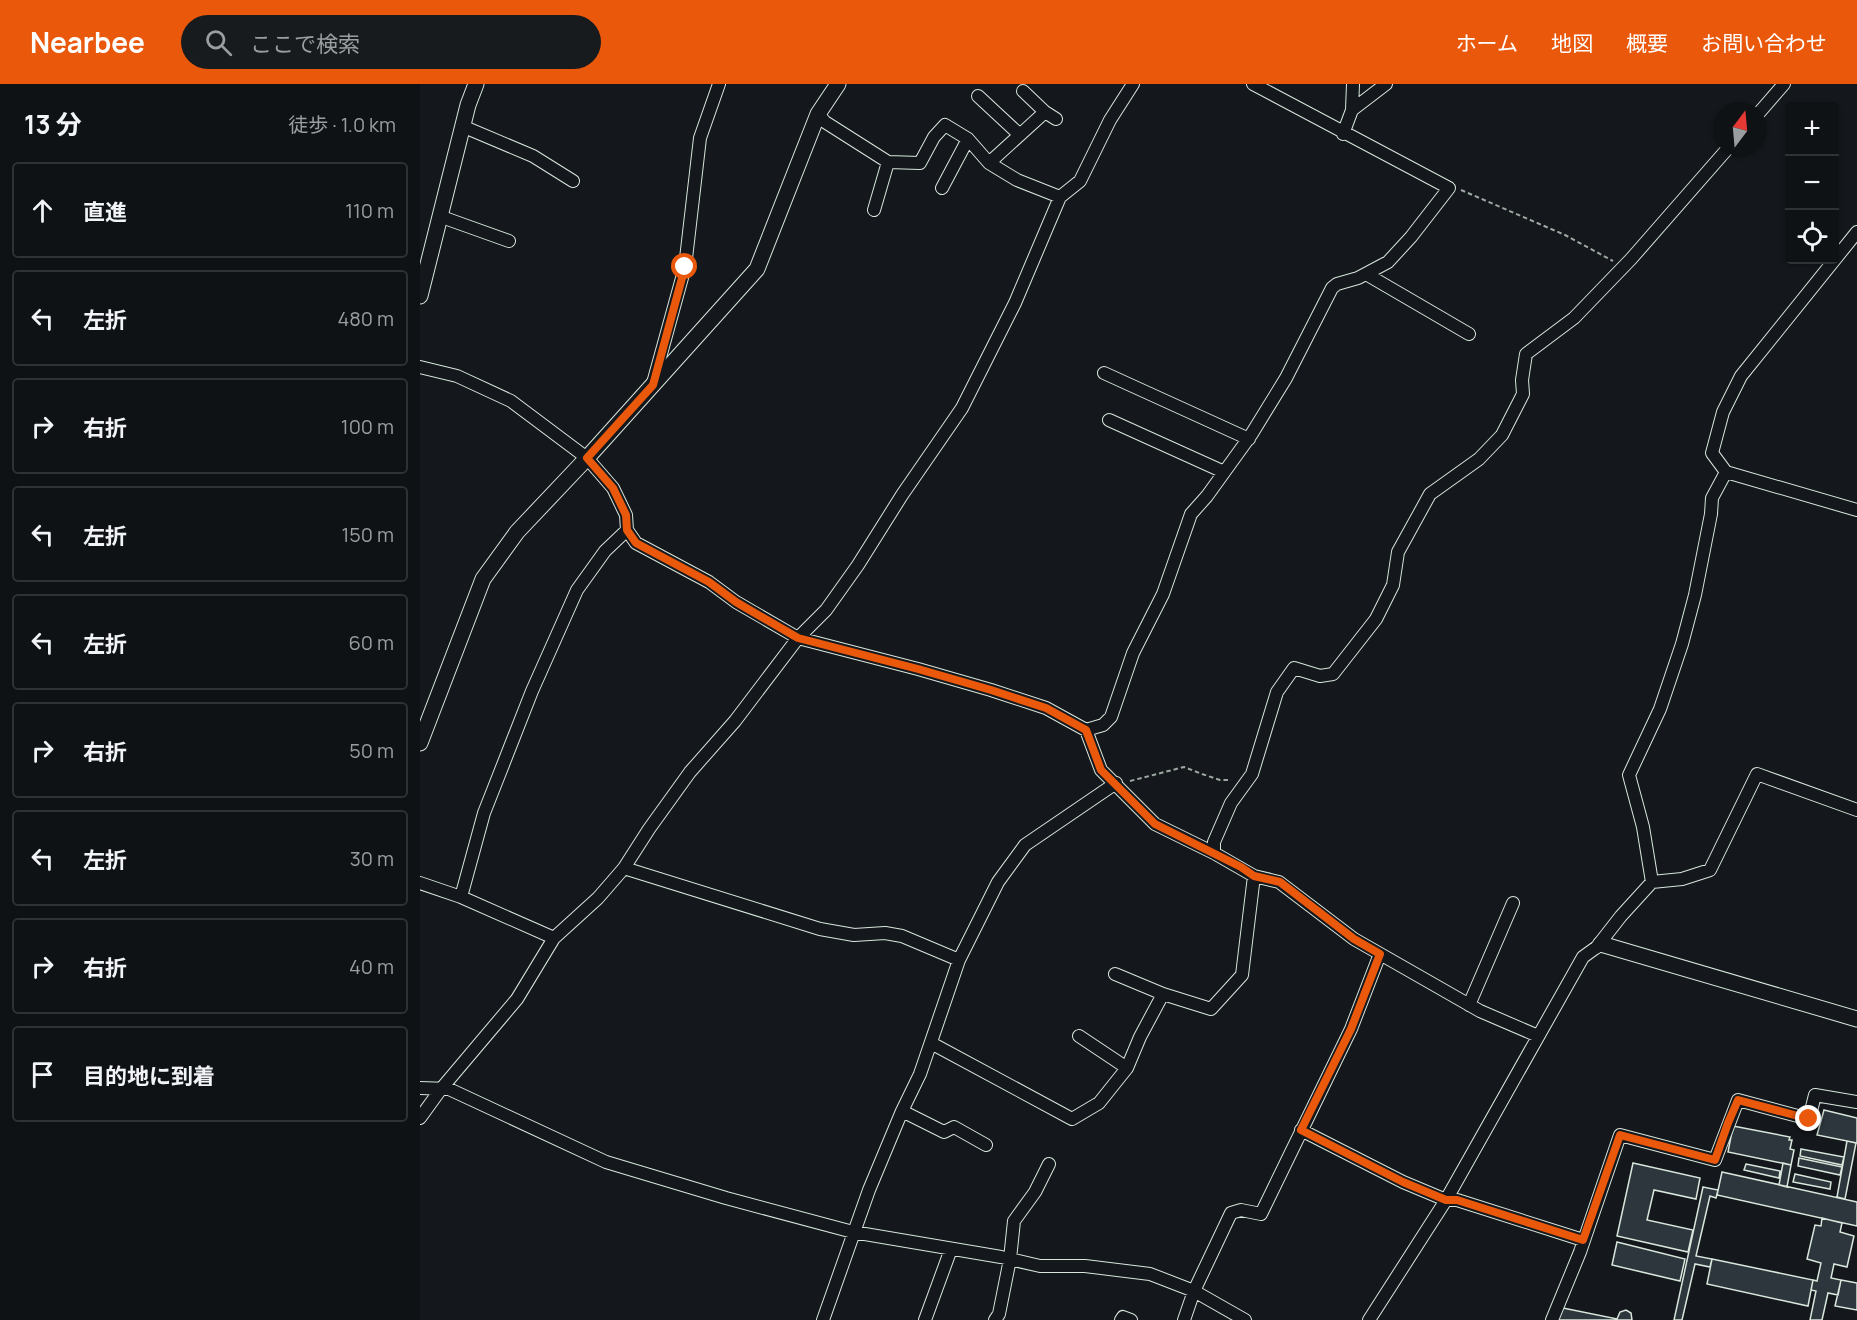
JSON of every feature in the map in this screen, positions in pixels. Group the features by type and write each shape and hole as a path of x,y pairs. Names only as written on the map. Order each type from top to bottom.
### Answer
{"street":[{"path":"420,296 462,126 476,84"},
{"path":"653,385 685,267 700,138 719,84"},
{"path":"420,743 483,579 517,532 587,458 757,269 818,114 838,84"},
{"path":"420,1119 441,1089 518,999 554,938 598,898 624,868 648,829 690,772 735,721 798,638 826,610 845,583 962,408 1016,303 1060,197 1080,181 1110,120 1133,84"},
{"path":"1086,730 1103,725 1111,717 1133,653 1163,594 1191,513 1249,439 1286,378 1332,288 1388,262 1411,237 1449,188 1343,134 1253,84"},
{"path":"1343,134 1352,110 1353,84"},
{"path":"1352,110 1386,84"},
{"path":"1767,104 1784,84"},
{"path":"989,163 1020,135 1050,115 1023,91"},
{"path":"978,96 1020,135"},
{"path":"818,114 825,122 888,162 920,163 934,137 945,124 968,139 989,163 1017,180 1060,197"},
{"path":"462,126 533,156 573,180"},
{"path":"942,188 968,139"},
{"path":"1214,853 1214,842 1231,803 1252,774 1277,692 1294,668 1320,676 1333,674 1376,620 1393,585 1398,552 1430,494 1479,459 1502,435 1523,394 1522,380 1526,354 1574,318 1624,267 1721,156"},
{"path":"874,210 888,162"},
{"path":"439,216 508,241"},
{"path":"1857,232 1742,376 1723,412 1712,453 1726,472 1857,510"},
{"path":"1366,274 1469,334"},
{"path":"420,367 457,376 511,401 587,458 613,488 626,515 627,530 636,543 709,582 736,602 798,638 991,690 1046,708 1086,730 1101,770 1155,824 1254,876 1280,882 1354,939 1469,1005 1538,1036"},
{"path":"1104,373 1249,439"},
{"path":"1109,420 1224,472"},
{"path":"1652,882 1652,870 1643,827 1629,776 1660,709 1682,644 1704,549 1712,498 1726,472"},
{"path":"461,897 484,813 498,774 577,590 605,551 627,530"},
{"path":"1369,1320 1446,1200 1583,957 1596,949 1621,916 1652,882 1682,879 1710,870 1757,774 1857,810"},
{"path":"823,1320 853,1232 902,1111 920,1074 959,960 998,882 1025,845 1116,783"},
{"path":"624,868 820,929 854,935 885,933 902,936 959,960"},
{"path":"1115,974 1163,994 1211,1008 1242,975 1254,876"},
{"path":"420,883 461,897 554,938"},
{"path":"1469,1005 1513,903"},
{"path":"1596,949 1857,1019"},
{"path":"1184,1320 1194,1291 1231,1213 1241,1210 1261,1214 1351,1029 1380,954"},
{"path":"931,1043 1072,1119 1099,1103 1127,1068 1140,1037 1163,994"},
{"path":"1080,1036 1127,1068"},
{"path":"420,1088 450,1089 606,1162 726,1198 853,1232 1040,1266 1085,1266 1150,1274 1194,1291 1245,1320"},
{"path":"1552,1320 1620,1135 1715,1160 1738,1100 1809,1119 1815,1095 1857,1102"},
{"path":"902,1111 944,1132 954,1127 986,1145"},
{"path":"1301,1130 1403,1182 1446,1200 1457,1200 1583,1240"},
{"path":"995,1320 999,1314 1010,1259 1014,1221 1035,1192 1049,1164"},
{"path":"925,1320 951,1249"},
{"path":"1121,1320 1123,1317 1131,1320"}],"path":[{"path":"1449,188 1464,191 1565,235 1624,267"},
{"path":"1116,783 1142,779 1184,766 1220,780 1247,781"}],"building":[{"path":"1824,1110 1857,1118 1857,1143 1817,1135"},
{"path":"1733,1126 1790,1137 1789,1140 1792,1140 1790,1149 1794,1150 1791,1165 1728,1152"},
{"path":"1847,1141 1856,1143 1845,1199 1837,1197"},
{"path":"1801,1149 1844,1157 1842,1165 1800,1156"},
{"path":"1799,1158 1842,1167 1840,1175 1798,1166"},
{"path":"1633,1163 1700,1178 1696,1199 1654,1190 1647,1220 1693,1230 1688,1252 1617,1236"},
{"path":"1783,1163 1791,1165 1787,1187 1779,1185"},
{"path":"1746,1164 1780,1171 1779,1178 1744,1170"},
{"path":"1722,1172 1857,1202 1857,1226 1717,1195"},
{"path":"1795,1174 1831,1182 1830,1189 1793,1182"},
{"path":"1703,1187 1718,1190 1716,1198 1710,1196 1696,1256 1712,1259 1710,1267 1695,1264 1682,1320 1674,1320"},
{"path":"1822,1218 1842,1223 1840,1232 1854,1236 1847,1267 1834,1264 1831,1278 1841,1280 1838,1295 1828,1293 1822,1320 1810,1320 1816,1291 1811,1290 1813,1280 1817,1281 1821,1263 1807,1259 1815,1225 1821,1226"},
{"path":"1617,1242 1685,1259 1680,1281 1612,1265"},
{"path":"1712,1259 1813,1280 1808,1306 1707,1284"},
{"path":"1841,1280 1857,1283 1857,1310 1835,1306"},
{"path":"1558,1307 1617,1319 1620,1312 1626,1310 1631,1313 1632,1320 1555,1320"}],"route":[{"path":"685,267 653,385 587,458 613,488 626,515 627,530 636,543 709,582 736,602 798,638 991,690 1046,708 1086,730 1101,770 1155,824 1241,867 1254,876 1280,882 1354,939 1380,954 1351,1029 1301,1130 1403,1182 1446,1200 1457,1200 1583,1240 1620,1135 1715,1160 1738,1100 1809,1119"}]}
